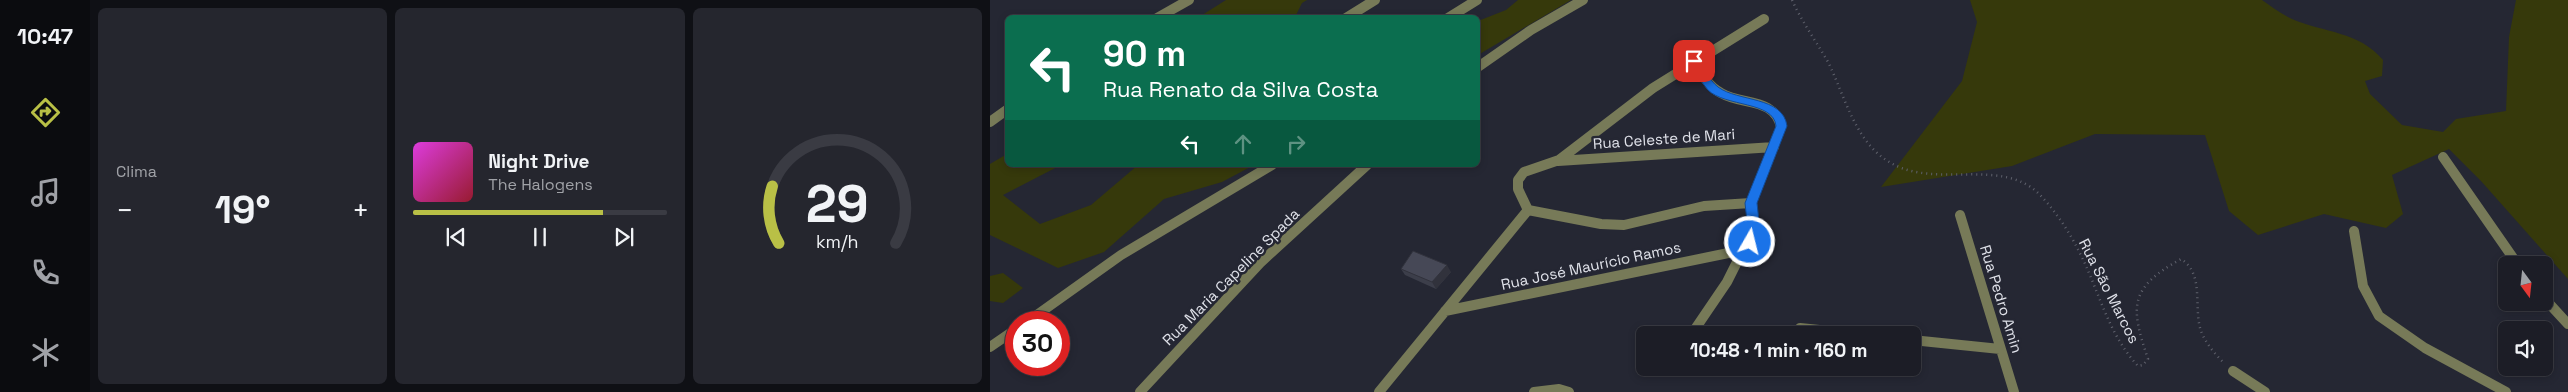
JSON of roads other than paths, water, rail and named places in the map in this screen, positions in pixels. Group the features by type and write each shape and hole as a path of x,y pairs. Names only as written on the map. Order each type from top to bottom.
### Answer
{"street":[{"path":"1162,15 1189,0"},
{"path":"1351,15 1375,0"},
{"path":"1453,15 1477,0"},
{"path":"1480,66 1530,30 1583,0"},
{"path":"1528,210 1518,191 1517,182 1521,174 1530,169 1556,161 1637,100 1694,61 1764,19"},
{"path":"1694,61 1712,88 1724,95 1773,110 1780,118 1781,126 1751,203 1754,231 1750,242 1743,250 1726,282 1697,326"},
{"path":"990,122 1005,112"},
{"name":"Rua Celeste de Mari","path":"1556,161 1774,147"},
{"path":"2444,157 2512,256"},
{"path":"1042,311 1121,254 1269,167"},
{"name":"Rua Maria Capeline Spada","path":"1140,392 1260,263 1365,167"},
{"path":"1528,210 1601,224 1624,226 1704,206 1751,203"},
{"path":"1379,392 1528,210"},
{"name":"Rua Pedro Amin","path":"1960,215 2014,392"},
{"path":"2354,231 2363,286 2379,316 2425,348 2506,392"},
{"name":"Rua José Maurício Ramos","path":"1445,311 1743,250"},
{"path":"2553,308 2568,324"},
{"path":"990,347 1005,337"},
{"path":"1921,341 2000,348"},
{"path":"2233,371 2265,392"},
{"path":"1534,392 1559,389 1569,392"}]}
